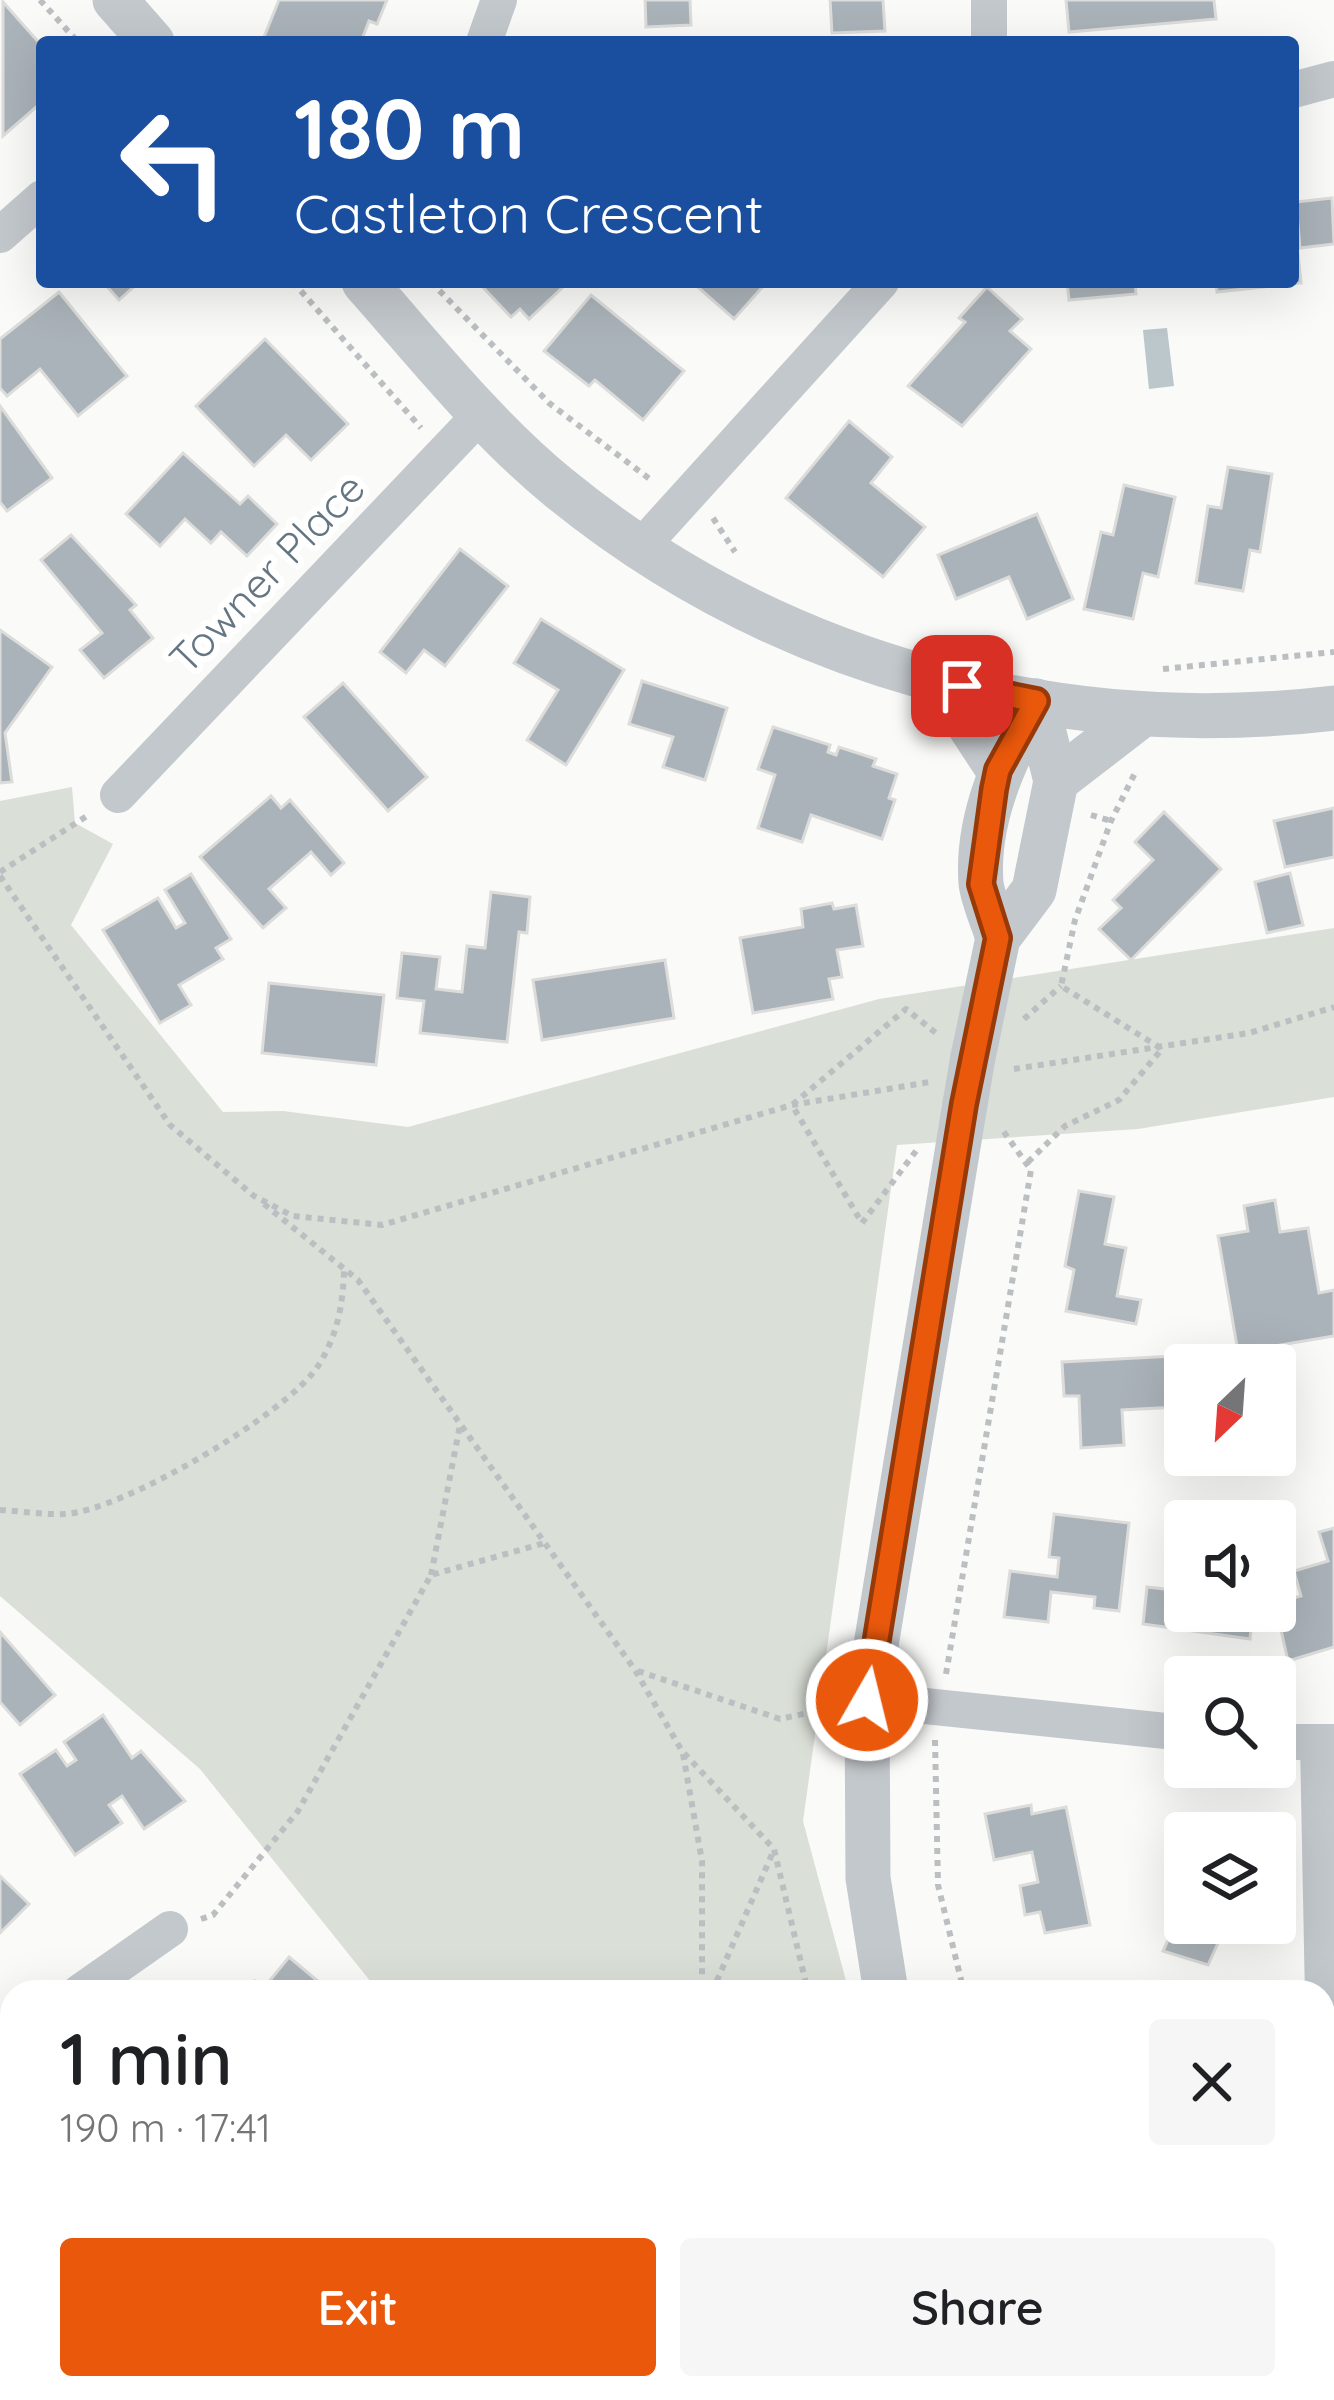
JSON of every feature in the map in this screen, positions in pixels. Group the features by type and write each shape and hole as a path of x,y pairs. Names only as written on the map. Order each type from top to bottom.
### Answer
{"street":[{"path":"115,0 147,36"},
{"path":"486,36 500,0"},
{"path":"988,0 989,36"},
{"path":"1299,88 1334,79"},
{"path":"0,235 36,203"},
{"path":"369,288 481,414 557,486 640,548 771,625 925,678 1144,717 1272,716 1334,708"},
{"path":"640,548 876,288"},
{"name":"Towner Place","path":"118,795 481,414"},
{"path":"925,678 958,708 998,770"},
{"path":"998,938 981,884 998,770 1036,701"},
{"path":"884,1980 868,1878 867,1700 964,1102 998,938 1034,890 1056,781 1036,701"},
{"path":"1056,781 1144,717"},
{"path":"867,1700 1164,1731"},
{"path":"1296,1742 1326,1743 1323,1980"},
{"path":"97,1980 170,1929"}],"path":[{"path":"40,0 73,36"},
{"path":"437,288 549,403 634,470 716,520 733,550 752,563"},
{"path":"1012,1030 1061,986 1075,920 1111,820 1145,752 1144,717 1152,670 1334,652"},
{"path":"118,795 0,874 170,1126 358,1280 635,1670 682,1750 774,1849 805,1980"},
{"path":"1061,986 1162,1049"},
{"path":"792,1105 906,1009 974,1055 1162,1049 1249,1033 1334,1007"},
{"path":"961,1980 938,1885 935,1738 1028,1162 1065,1126 1119,1100 1162,1049"},
{"path":"254,1196 293,1216 382,1225 792,1105 964,1102 1028,1162"},
{"path":"792,1105 862,1222 917,1150"},
{"path":"0,1510 69,1515 176,1472 272,1412 315,1371 337,1332 344,1268"},
{"path":"170,1929 213,1915 298,1811 430,1575 460,1424"},
{"path":"430,1575 545,1543"},
{"path":"635,1670 780,1719"},
{"path":"682,1750 702,1861 702,1980"},
{"path":"717,1980 774,1849"}],"shaded area":[{"path":"1167,328 1174,386 1149,389 1143,330"},
{"path":"72,787 75,823 113,844 71,925 223,1112 283,1111 408,1127 879,999 1334,928 1334,1097 1138,1129 897,1145 803,1821 846,1980 369,1980 200,1769 0,1596 0,801"}],"building":[{"path":"279,0 387,0 377,24 369,21 363,36 264,36"},
{"path":"645,0 690,0 691,25 646,27"},
{"path":"830,0 883,0 885,31 832,33"},
{"path":"1066,0 1214,0 1216,19 1069,32"},
{"path":"3,2 36,39 36,107 3,136"},
{"path":"1332,198 1334,244 1300,248 1299,202"},
{"path":"108,288 132,288 119,300"},
{"path":"484,288 562,288 529,319 520,309 511,317"},
{"path":"699,288 762,288 734,319"},
{"path":"988,288 1022,319 1010,331 1031,349 962,426 908,386 965,322 959,318"},
{"path":"1068,288 1136,288 1136,294 1069,300"},
{"path":"59,292 127,376 78,416 40,369 7,396 0,388 0,339"},
{"path":"591,295 684,371 643,420 595,380 589,386 544,351"},
{"path":"265,339 348,424 311,460 286,435 254,466 196,406"},
{"path":"0,406 52,478 7,511 0,502"},
{"path":"849,421 892,457 871,483 925,527 883,577 786,498"},
{"path":"183,453 240,504 248,496 277,524 247,556 221,532 211,543 185,519 160,546 126,514"},
{"path":"1228,467 1272,474 1260,552 1250,550 1243,591 1196,583 1208,506 1221,508"},
{"path":"1124,485 1175,497 1158,577 1143,573 1133,619 1084,609 1101,532 1113,535"},
{"path":"1037,514 1073,599 1027,619 1009,577 956,599 938,555"},
{"path":"71,535 136,605 130,610 153,638 104,678 80,650 102,633 41,560"},
{"path":"460,549 508,586 445,666 424,650 406,673 380,652"},
{"path":"541,619 624,670 566,765 527,740 558,690 514,663"},
{"path":"0,630 52,667 5,733 12,782 0,783"},
{"path":"642,681 727,708 705,780 663,767 673,737 629,724"},
{"path":"343,683 427,777 388,811 304,717"},
{"path":"773,727 830,745 828,752 836,755 839,747 876,759 873,766 897,774 889,798 895,800 882,839 811,815 802,842 758,828 775,775 758,769"},
{"path":"271,796 281,808 290,800 344,863 331,875 311,852 269,889 286,908 263,928 200,857"},
{"path":"1334,808 1334,857 1285,867 1274,821"},
{"path":"1164,812 1221,869 1131,960 1099,929 1121,908 1113,900 1153,860 1135,842"},
{"path":"1290,873 1303,925 1267,933 1255,882"},
{"path":"191,874 231,939 216,948 223,959 179,985 191,1005 160,1023 103,930 158,898 176,928 185,923 165,890"},
{"path":"491,892 530,897 527,933 519,932 507,1042 420,1033 424,1001 397,998 402,953 440,957 436,989 462,992 467,946 485,948"},
{"path":"832,903 834,909 856,905 863,946 837,950 842,977 829,979 833,999 753,1013 740,938 803,927 801,909"},
{"path":"665,960 674,1018 542,1040 533,980"},
{"path":"269,983 384,995 376,1065 262,1053"},
{"path":"1079,1191 1114,1197 1105,1244 1126,1248 1117,1296 1141,1300 1136,1324 1066,1311 1074,1270 1065,1266"},
{"path":"1275,1200 1280,1232 1308,1228 1319,1293 1334,1290 1334,1336 1286,1344 1237,1344 1218,1236 1248,1231 1244,1206"},
{"path":"1164,1357 1164,1408 1122,1410 1124,1445 1081,1448 1079,1396 1064,1396 1062,1362"},
{"path":"1054,1514 1129,1523 1119,1611 1094,1608 1095,1597 1051,1592 1048,1622 1004,1617 1010,1571 1057,1577 1059,1558 1049,1557"},
{"path":"1334,1528 1334,1647 1296,1659 1287,1656 1282,1632 1296,1632 1296,1597 1301,1596 1296,1570 1328,1561 1319,1532"},
{"path":"1147,1587 1164,1589 1164,1627 1143,1624"},
{"path":"0,1632 55,1695 20,1725 0,1702"},
{"path":"1200,1632 1251,1632 1250,1639"},
{"path":"103,1715 132,1758 141,1751 185,1801 144,1829 122,1796 109,1805 122,1823 75,1855 20,1774 56,1750 67,1766 76,1760 64,1742"},
{"path":"1031,1805 1032,1814 1066,1807 1090,1925 1045,1933 1040,1912 1025,1915 1020,1886 1038,1882 1032,1852 994,1860 985,1814"},
{"path":"0,1876 29,1904 0,1933"},
{"path":"1166,1944 1218,1944 1208,1965 1163,1951"},
{"path":"289,1957 317,1980 270,1980"}],"route":[{"path":"867,1700 964,1104 998,938 981,884 994,789 998,770 1036,701 962,686"}]}
